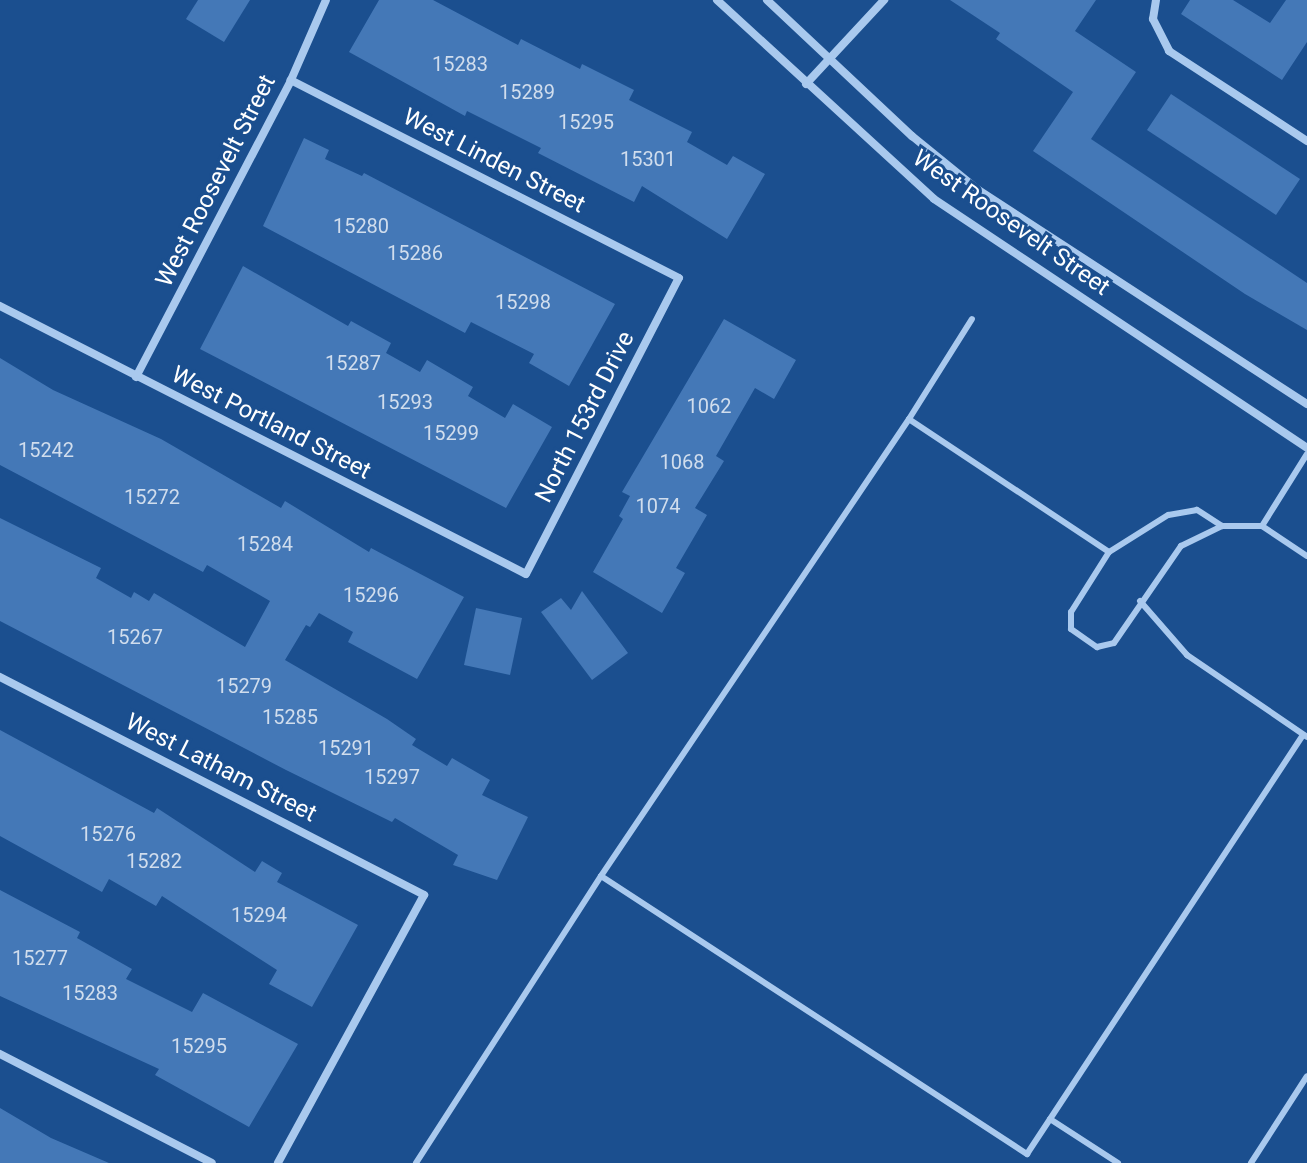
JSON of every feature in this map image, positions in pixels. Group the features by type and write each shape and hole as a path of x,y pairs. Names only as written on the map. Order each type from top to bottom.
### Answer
{"street":[{"name":"West Roosevelt Street","path":"136,377 291,80 326,0"},
{"name":"West Roosevelt Street","path":"717,0 806,84 955,215 1307,451"},
{"name":"West Roosevelt Street","path":"767,0 977,189 1307,404"},
{"path":"806,84 884,0"},
{"path":"1156,0 1153,19 1169,51 1307,141"},
{"name":"West Linden Street","path":"291,80 679,278"},
{"name":"North 153rd Drive","path":"526,574 679,278"},
{"name":"West Portland Street","path":"0,306 526,574"},
{"name":"West Latham Street","path":"0,677 424,895 278,1163"},
{"path":"0,1054 212,1163"}],"lane":[{"path":"416,1163 601,876 909,419 972,319"},
{"path":"909,419 1109,552"},
{"path":"1262,526 1307,451"},
{"path":"1222,526 1197,510 1168,515 1109,552 1071,612 1071,629 1097,647 1114,643 1140,601 1181,546 1222,526 1262,526 1307,556"},
{"path":"1021,1163 1305,736 1187,655 1140,601"},
{"path":"601,876 1027,1154"},
{"path":"1251,1163 1307,1076"},
{"path":"1050,1119 1118,1163"}],"building":[{"path":"198,0 250,0 224,42 186,19"},
{"path":"379,0 433,0 518,45 521,39 580,69 582,64 634,90 629,100 692,132 687,142 727,165 733,156 765,174 727,239 642,186 634,202 538,153 541,148 467,111 465,116 349,52"},
{"path":"950,0 1096,0 1075,31 1136,72 1091,139 1307,283 1307,330 1245,294 1033,151 1073,92 996,39 1000,33"},
{"path":"1190,0 1233,0 1270,23 1286,0 1307,0 1307,42 1282,80 1181,14"},
{"path":"1171,94 1300,179 1276,215 1147,130"},
{"path":"304,138 329,150 325,159 362,176 364,173 615,304 569,386 529,363 534,354 471,322 465,333 263,226"},
{"path":"243,266 348,326 351,321 391,343 386,353 420,372 427,360 473,387 468,396 505,418 513,404 552,427 506,508 200,349"},
{"path":"724,319 796,360 774,399 755,388 716,456 724,461 695,508 707,515 676,568 685,573 662,613 593,572 623,519 619,516 630,496 622,492"},
{"path":"0,358 53,390 161,439 281,508 285,501 369,552 371,548 464,597 417,679 348,642 353,632 319,613 310,627 306,625 285,660 387,719 416,739 412,745 447,766 452,758 490,780 482,795 528,817 497,880 453,865 458,855 395,818 392,822 286,770 0,621 0,518 101,568 96,578 131,598 134,592 149,601 154,593 245,647 270,601 207,565 203,572 0,465"},
{"path":"582,591 628,653 592,680 541,612 561,598 571,610"},
{"path":"476,608 522,618 510,675 464,665"},
{"path":"0,730 154,813 157,808 255,872 262,861 282,873 277,882 358,925 312,1007 269,984 277,970 162,896 156,906 109,879 102,892 0,836"},
{"path":"0,890 80,932 77,938 132,969 126,979 192,1012 203,993 298,1044 249,1127 155,1075 159,1069 0,996"},
{"path":"0,1108 51,1138 109,1163 0,1163"}]}
